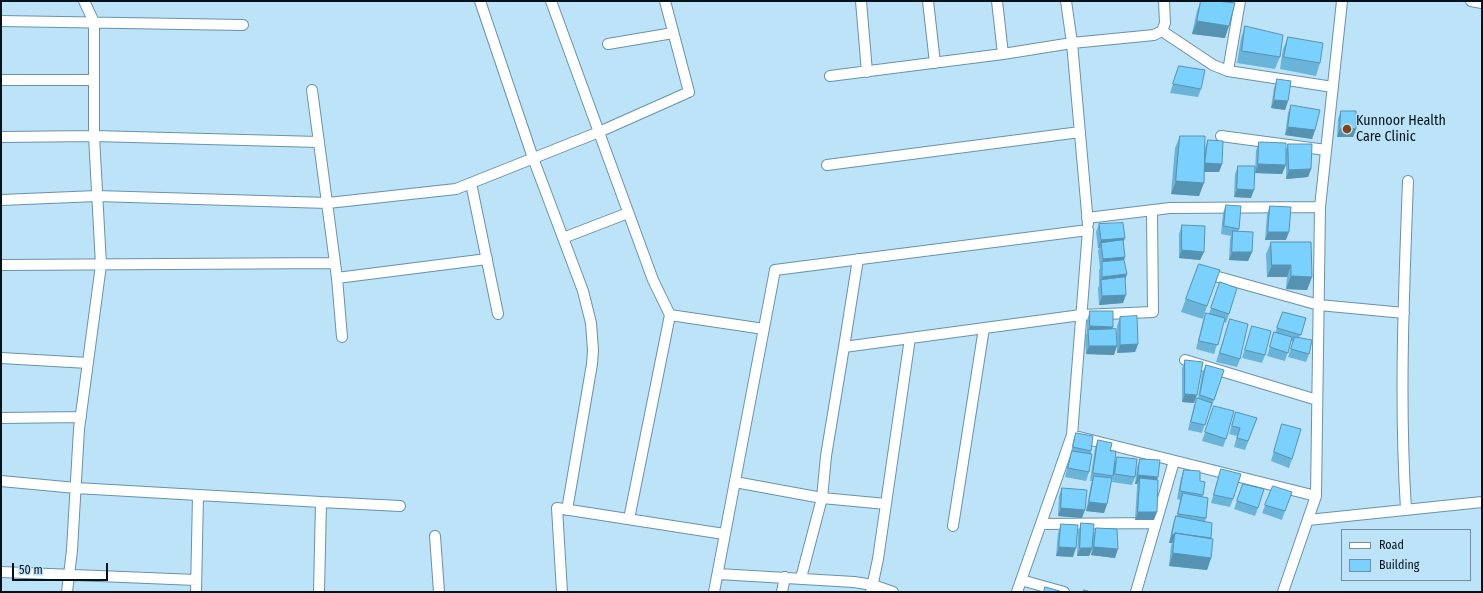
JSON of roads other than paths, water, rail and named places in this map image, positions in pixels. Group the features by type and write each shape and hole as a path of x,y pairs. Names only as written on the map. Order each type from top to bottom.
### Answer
{"street":[{"path":"67,592 72,550 81,417 101,265 94,136 94,22 84,1"},
{"path":"480,1 588,308 591,323 593,350 592,364 567,510"},
{"path":"551,1 653,280 670,315 629,519"},
{"path":"1,200 98,196 328,203 456,189 599,132 689,92 665,1"},
{"path":"861,1 867,72"},
{"path":"928,1 935,63"},
{"path":"997,1 1003,54"},
{"path":"1017,592 1072,435 1088,230 1072,43 1066,1"},
{"path":"830,76 1003,54 1072,43 1154,35 1162,31 1165,23 1164,1"},
{"path":"1228,71 1240,1"},
{"path":"1283,592 1316,496 1320,207 1342,1"},
{"path":"1471,1 1482,3"},
{"path":"1,21 243,25"},
{"path":"1162,31 1213,65 1228,71 1333,87"},
{"path":"608,44 674,34"},
{"path":"1,80 93,80"},
{"path":"312,90 328,203 342,336"},
{"path":"827,165 1080,132"},
{"path":"1,137 94,136 319,142"},
{"path":"1221,136 1326,150"},
{"path":"1406,509 1402,417 1408,181"},
{"path":"471,184 498,314"},
{"path":"1087,218 1170,208 1320,207"},
{"path":"844,347 1081,315 1153,312 1152,210"},
{"path":"563,238 628,213"},
{"path":"714,592 775,270 1088,230"},
{"path":"801,578 822,498 826,456 858,259"},
{"path":"337,278 487,260"},
{"path":"1,264 101,265 335,263"},
{"path":"1199,272 1319,305 1404,313"},
{"path":"670,315 764,329"},
{"path":"953,526 984,328"},
{"path":"872,589 878,559 910,338"},
{"path":"1,358 88,363"},
{"path":"1184,360 1317,400"},
{"path":"1,418 81,417"},
{"path":"1072,435 1316,496"},
{"path":"1136,592 1174,461"},
{"path":"1,481 76,488 400,506"},
{"path":"735,482 822,498 886,504"},
{"path":"196,592 198,495"},
{"path":"319,592 321,502"},
{"path":"1308,520 1482,502"},
{"path":"562,592 557,508 724,534"},
{"path":"1041,524 1156,523"},
{"path":"435,536 439,592"},
{"path":"1,572 196,580"},
{"path":"718,574 854,582 872,589 893,592"},
{"path":"782,592 785,577"},
{"path":"1021,580 1064,592"}],"place":[{"name":"Kunnoor Health Care Clinic","path":"1347,129"}]}
